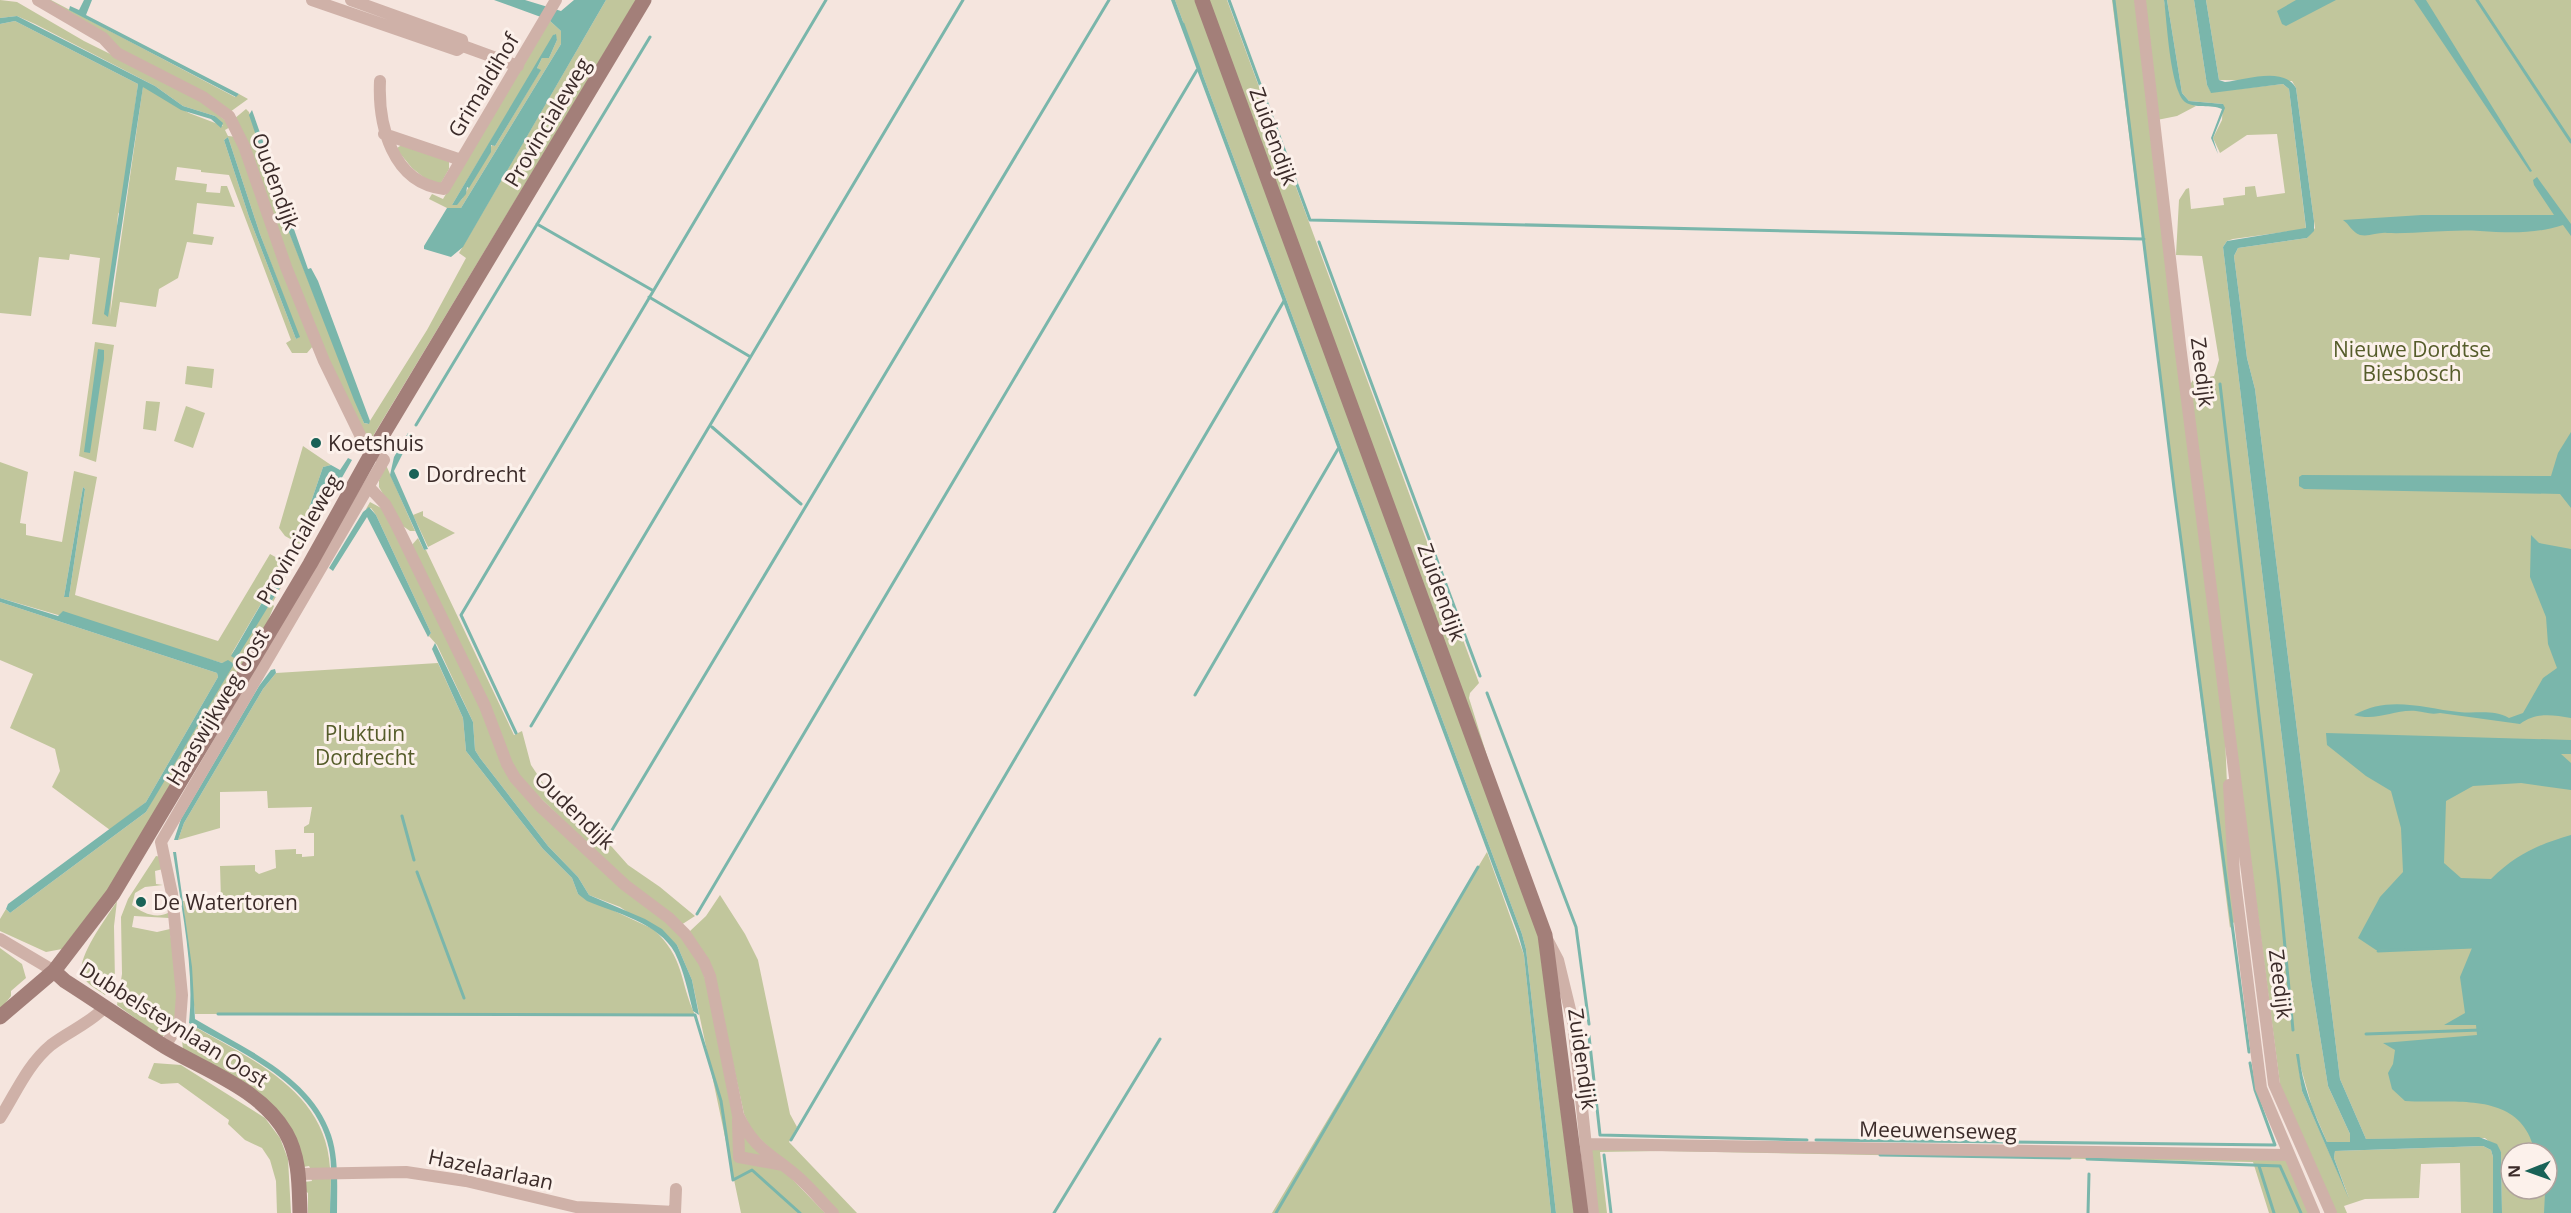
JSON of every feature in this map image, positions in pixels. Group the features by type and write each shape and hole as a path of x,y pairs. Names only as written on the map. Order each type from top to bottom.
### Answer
{"street":[{"name":"Oudendijk","path":"38,0 103,38 117,53 203,97 228,116 244,146 286,267 324,361 360,435 379,455"},
{"path":"312,0 457,50 463,46"},
{"path":"351,0 462,40 463,46"},
{"name":"Provincialeweg","path":"0,1017 54,971 113,894 356,496 644,0"},
{"name":"Zuidendijk","path":"1202,0 1545,935 1581,1213"},
{"name":"Zeedijk","path":"2140,0 2274,1084 2331,1213"},
{"name":"Grimaldihof","path":"380,81 379,108 384,134 397,158 407,172 430,188 444,189 555,2"},
{"path":"463,46 518,66"},
{"name":"Grimaldihof","path":"384,134 461,160"},
{"name":"Haaswijkweg Oost","path":"165,1046 180,1022 182,995 172,894 161,842 356,496 369,487 379,455"},
{"name":"Oudendijk","path":"369,487 385,504 396,524 485,706 507,764 515,778 540,806 625,885 669,918 685,934 704,962 710,976 738,1115 740,1157 783,1165"},
{"name":"Zeedijk","path":"2231,748 2228,771 2234,874 2259,1080 2266,1105 2314,1213"},
{"path":"1545,935 1558,960 1573,1022 1586,1144 1586,1164 1593,1213"},
{"path":"0,939 54,971"},
{"name":"Dubbelsteynlaan Oost","path":"54,971 165,1046 246,1092 262,1105 285,1132 296,1158 299,1174 300,1213"},
{"path":"0,1118 28,1069 39,1056 53,1043 89,1023 105,1007"},
{"name":"Oudendijk","path":"738,1115 755,1144 783,1165 833,1213"},
{"name":"Meeuwenseweg","path":"1586,1144 2288,1155"},
{"name":"Hazelaarlaan","path":"299,1174 406,1172 437,1176 576,1207 675,1213 676,1189"}],"green space":[{"path":"0,0 17,2 84,41 197,97 232,126 225,130 228,136 238,137 313,346 307,353 292,353 286,343 291,340 229,175 201,172 201,170 177,167 175,180 207,184 206,192 220,193 221,186 227,186 235,207 197,203 193,234 214,237 212,245 187,242 178,278 159,289 156,307 120,302 116,327 92,324 100,258 70,254 69,260 39,257 31,316 0,313 0,24 15,21 138,84 121,209 118,214 110,316 143,86 189,113 223,126 215,116 183,106 155,86 35,24 17,16 0,18","holes":["228,137 260,234 299,337 296,339 249,217 224,140"]},
{"path":"45,0 51,0 235,97 239,94 248,99 230,112 112,45"},
{"path":"606,0 636,0 373,436 368,436 356,422 286,260 234,119 246,109 249,112 281,211 364,423 368,424 427,330 466,258 459,253"},
{"path":"1175,0 1195,0 1538,934 1574,1213 1556,1213 1526,949 1522,934"},
{"path":"1205,0 1227,0 1479,683 1470,693 1469,698 1506,817"},
{"path":"2112,0 2138,0 2225,736 2229,834 2236,919 2230,928"},
{"path":"2143,0 2164,0 2179,93 2185,101 2196,106 2177,116 2157,120"},
{"path":"2167,0 2194,0 2207,85 2211,92 2283,84 2289,89 2306,229 2233,239 2227,241 2223,247 2311,980 2328,1086 2350,1134 2350,1142 2327,1142 2312,1107 2297,1054 2302,1091 2349,1198 2334,1158 2335,1151 2483,1146 2491,1150 2493,1157 2493,1213 2461,1213 2460,1163 2421,1164 2419,1198 2365,1199 2344,1206 2347,1213 2334,1213 2281,1092 2189,386 2193,380 2214,376 2219,360 2202,256 2176,255 2179,200 2186,189 2189,188 2191,209 2224,205 2223,198 2245,195 2245,187 2255,186 2257,197 2285,193 2277,134 2247,135 2220,153 2213,138 2222,120 2223,104 2189,101 2182,93"},
{"name":"Nieuwe Dordtse Biesbosch","path":"2206,0 2571,0 2571,1213 2502,1213 2502,1201 2559,1201 2559,1141 2499,1141 2499,1150 2485,1138 2366,1139 2340,1079 2255,389 2247,358 2234,256 2238,248 2307,238 2315,228 2296,88 2292,81 2219,80"},
{"path":"549,20 561,31 561,44 461,208 447,208 429,199 432,194 443,199","holes":["555,34 557,40 549,58 542,58 537,68 540,71 495,146 492,145 462,199 452,205"]},
{"path":"403,144 449,161 449,169 441,183 432,184 412,168 398,151 397,148"},
{"path":"95,342 114,345 96,462 79,456"},
{"path":"187,366 214,369 212,388 185,384"},
{"path":"146,401 160,402 156,431 143,429"},
{"path":"186,406 205,413 193,448 174,441"},
{"path":"303,446 331,465 323,467 298,540 303,546 285,536 279,528"},
{"path":"0,462 28,472 20,523 26,524 26,535 62,542 74,471 97,477 75,595 218,641 270,554 279,559 282,568 231,655 270,604 285,576 286,578 272,604 274,606 265,628 114,882 62,949 46,952 0,931 0,919 6,909 10,913 146,812 227,662 222,663 0,598","holes":["83,487 85,489 69,597 64,597"]},
{"path":"386,465 415,531 410,531 400,524 379,487 379,480"},
{"path":"370,502 383,509 481,706 505,769 689,942 707,980 738,1123 825,1213 741,1213 692,980 677,945 620,907 589,895 578,877 548,846 480,758 475,750 473,722 437,645 429,636 431,633 376,515 371,508 366,509"},
{"path":"423,511 423,516 455,533 428,547 413,515"},
{"path":"418,538 426,550 514,735 522,731 531,765 551,795 612,847 628,865 660,887 695,916 681,925 624,880 517,775 411,546"},
{"path":"0,602 217,673 218,677 146,802 110,830 52,787 60,771 55,749 10,728 33,674 0,660"},
{"name":"Pluktuin Dordrecht","path":"438,663 463,718 466,751 543,849 572,878 578,894 653,929 663,940 676,960 695,1015 195,1014 183,901 221,899 220,866 255,865 255,871 259,874 276,868 275,850 296,849 296,854 302,854 302,857 314,856 314,833 304,833 304,827 309,824 312,807 268,808 267,791 220,792 220,828 178,840 184,823 263,689 276,673"},
{"path":"1487,852 1524,955 1551,1213 1272,1213"},
{"path":"156,856 162,857 163,869 155,871 156,884 163,885 145,887 135,893 132,905 149,914 168,913 169,918 134,916 132,927 157,932 170,929 177,1004 170,1029 161,1037 117,1005 122,974 121,917 128,899"},
{"path":"720,895 745,934 758,960 790,1114 797,1127 789,1142 857,1213 837,1213 752,1131 744,1114 731,1054 689,932 706,916"},
{"path":"117,901 114,926 115,983 111,991 105,995 85,980 81,970 87,950"},
{"path":"0,948 22,964 26,978 11,991 11,996 0,1010"},
{"path":"190,1024 260,1064 300,1097 315,1118 325,1141 330,1168 311,1170 309,1166 303,1167 295,1137 183,1049 182,1041"},
{"path":"154,1063 181,1065 265,1118 280,1138 288,1159 291,1213 277,1213 276,1181 270,1160 262,1148 245,1140 228,1124 229,1120 178,1083 161,1084 148,1078"},
{"path":"1593,1148 2277,1158 2287,1161 2311,1213 2269,1213 2253,1162 1662,1151 1600,1152 1607,1213 1595,1213 1591,1151"},
{"path":"331,1177 330,1213 308,1213 308,1193 304,1190 304,1182 312,1181 311,1178"}],"water":[{"path":"84,0 92,0 86,15 239,94 236,97 69,10 70,6 79,10"},
{"path":"494,0 525,0 561,11 574,0 606,0 463,247 451,257 424,249 424,246 447,208 461,208 561,44 561,31 549,20"},
{"path":"1171,0 1175,0 1522,934 1526,949 1556,1213 1551,1213 1524,955 1518,934"},
{"path":"2164,0 2167,0 2182,93 2189,101 2223,104 2225,108 2213,138 2218,154 2211,138 2222,109 2189,104 2180,95 2173,70"},
{"path":"2194,0 2206,0 2219,80 2225,82 2274,76 2290,81 2296,88 2314,221 2314,231 2307,238 2238,248 2234,256 2247,358 2255,389 2340,1079 2366,1139 2479,1137 2497,1144 2499,1148 2499,1201 2502,1201 2502,1213 2493,1213 2493,1157 2491,1150 2483,1146 2335,1151 2334,1158 2349,1199 2302,1091 2296,1054 2299,1054 2313,1110 2327,1142 2350,1142 2350,1134 2328,1086 2311,980 2223,247 2227,241 2306,228 2289,89 2283,84 2211,93 2207,85"},
{"path":"2296,0 2336,0 2286,26 2282,24 2277,11"},
{"path":"2414,0 2426,0 2532,171 2530,172"},
{"path":"17,16 155,86 183,106 215,116 223,123 221,128 211,119 181,110 143,87 108,317 104,314 138,84 15,21 0,24 0,18"},
{"path":"556,34 557,40 549,58 542,58 537,68 541,70 495,146 491,145 491,152 469,188 467,187 466,194 457,205 452,205 553,35"},
{"path":"252,110 308,269 311,268 318,281 370,421 369,424 364,423 354,400 285,222 249,115"},
{"path":"228,137 260,234 300,337 296,339 249,217 224,140"},
{"path":"2537,177 2571,224 2571,236 2563,225 2522,232 2457,231 2360,235 2343,220 2422,215 2554,215 2534,185 2533,180"},
{"path":"98,349 104,350 104,359 90,453 84,452"},
{"path":"2571,432 2571,508 2560,494 2304,489 2299,486 2299,477 2302,475 2551,476 2558,453"},
{"path":"408,433 412,435 394,471 428,549 424,550 390,475 394,457"},
{"path":"348,458 352,460 303,546 298,540 323,467 331,465 340,470"},
{"path":"83,487 85,489 69,597 64,597"},
{"path":"369,507 376,515 431,633 428,637 367,517 333,571 329,568 363,512"},
{"path":"2531,535 2539,543 2571,549 2571,718 2538,716 2520,724 2416,711 2370,717 2354,715 2367,709 2393,704 2459,712 2491,713 2509,718 2523,713 2543,678 2557,668 2548,644 2546,617 2530,577"},
{"path":"282,568 285,576 282,584 236,659 231,656"},
{"path":"0,598 58,616 63,611 222,663 228,660 234,664 146,812 10,913 6,909 8,904 146,802 218,677 217,673 0,602"},
{"path":"435,643 473,722 475,750 480,758 548,846 578,877 589,895 645,919 662,929 677,945 692,980 699,1015 693,1011 681,967 668,943 659,934 636,920 587,901 578,894 572,878 543,849 466,751 463,718 432,649"},
{"path":"275,669 276,673 263,689 184,823 178,840 174,840 181,819 259,686 271,670"},
{"path":"2326,733 2571,740 2571,754 2561,754 2571,763 2571,790 2521,783 2473,786 2446,801 2444,863 2461,878 2491,879 2528,851 2571,835 2571,1213 2544,1213 2545,1201 2559,1201 2559,1141 2531,1141 2528,1133 2516,1118 2501,1109 2465,1102 2405,1101 2392,1089 2388,1073 2393,1064 2395,1050 2383,1043 2477,1035 2476,1025 2444,1025 2465,1013 2460,977 2472,948 2376,950 2358,938 2380,897 2403,872 2401,828 2391,791 2366,776 2327,745"},
{"path":"173,852 176,852 192,967 195,1019 255,1053 292,1080 308,1096 321,1114 334,1144 337,1213 330,1213 329,1149 321,1126 309,1106 274,1072 189,1023 189,959"}],"waterway":[{"path":"516,733 461,615 826,0"},
{"path":"531,726 963,0"},
{"path":"612,830 1109,0"},
{"path":"1229,0 1310,220 2144,239"},
{"path":"2114,0 2174,488 2249,1052"},
{"path":"2477,0 2571,142"},
{"path":"1183,24 1200,71"},
{"path":"416,425 650,37"},
{"path":"697,914 1197,70"},
{"path":"537,224 652,290"},
{"path":"1319,242 1480,676"},
{"path":"649,297 749,356"},
{"path":"791,1140 1284,301"},
{"path":"2220,384 2279,885 2293,1030"},
{"path":"712,427 801,504"},
{"path":"1195,695 1338,449"},
{"path":"1487,693 1576,927 1589,1024"},
{"path":"402,816 414,860"},
{"path":"1276,1213 1478,867"},
{"path":"417,872 464,998"},
{"path":"2378,951 2472,947"},
{"path":"218,1014 695,1015 721,1101 733,1180 752,1170 800,1213"},
{"path":"2366,1034 2481,1030"},
{"path":"1589,1036 1600,1135 1807,1140"},
{"path":"1054,1213 1160,1039"},
{"path":"1816,1140 2275,1145 2255,1090 2250,1063"},
{"path":"1604,1155 1611,1213"},
{"path":"1880,1155 2070,1158"},
{"path":"2087,1159 2280,1166 2301,1213"},
{"path":"2259,1166 2274,1213"},
{"path":"2088,1213 2089,1174"}],"place":[{"name":"Koetshuis","path":"316,443"},
{"name":"Dordrecht","path":"414,474"},
{"name":"De Watertoren","path":"141,902"}]}
